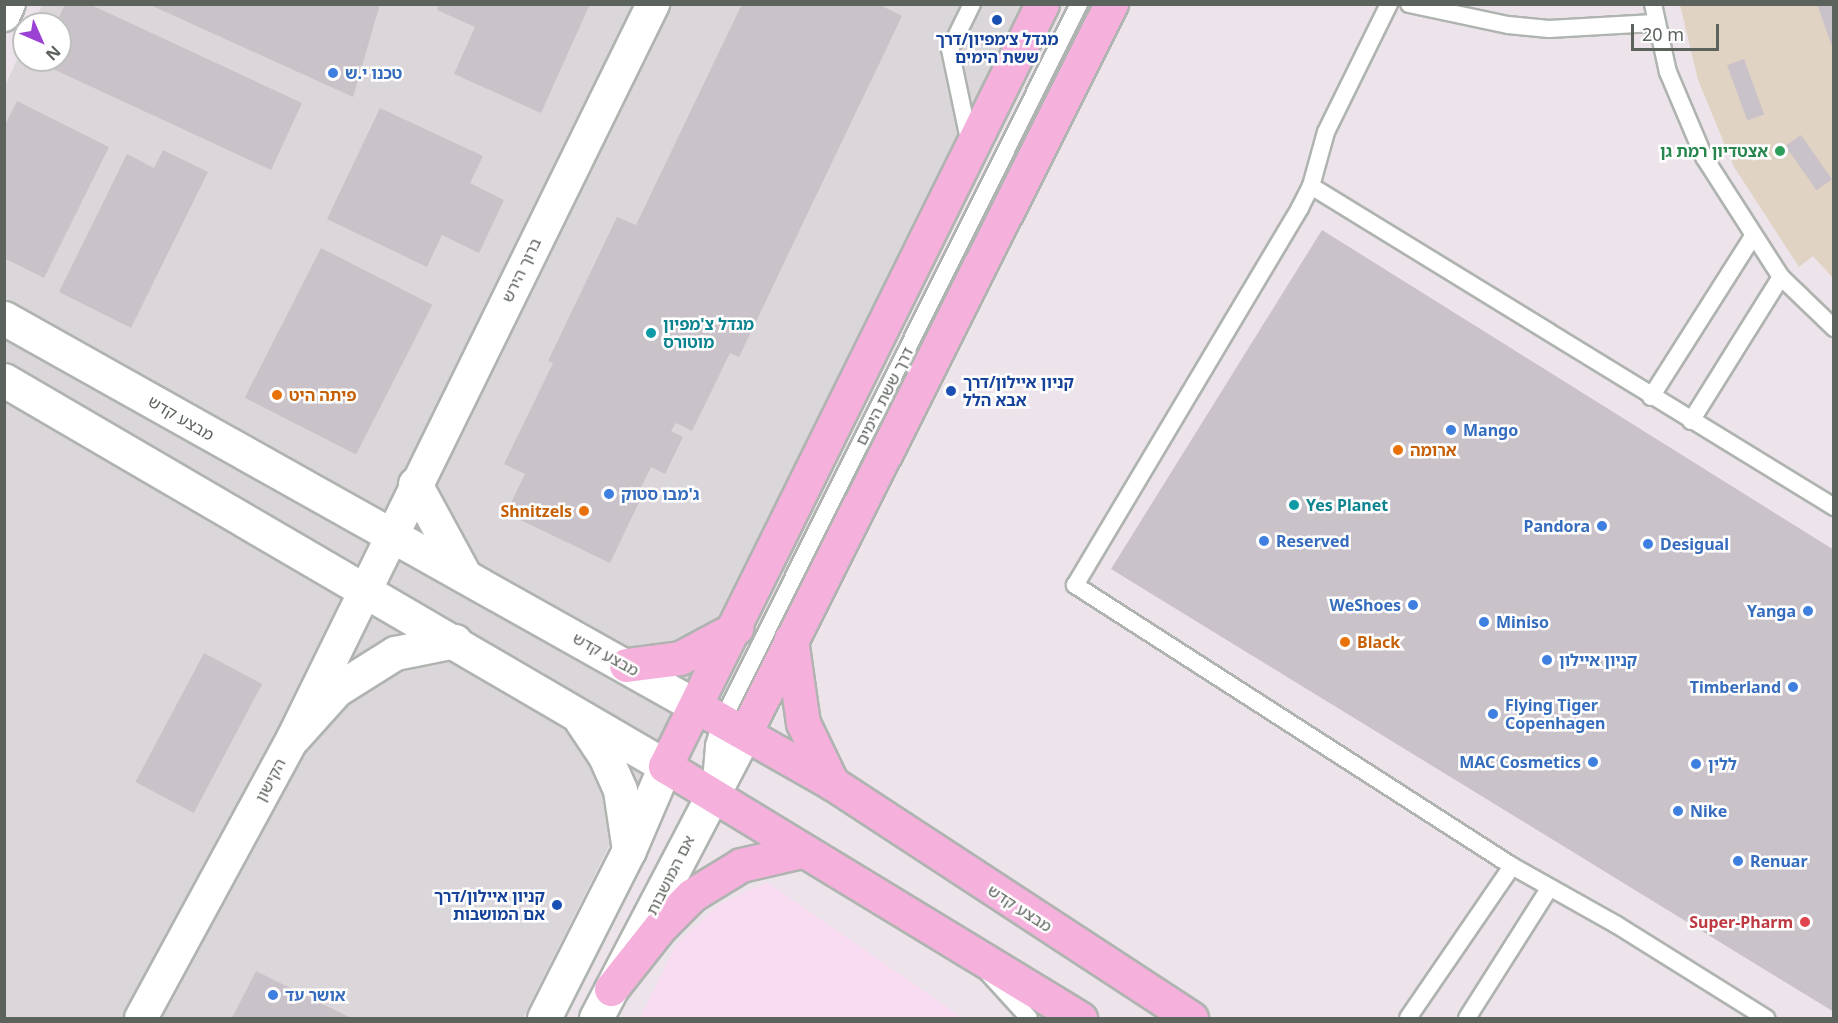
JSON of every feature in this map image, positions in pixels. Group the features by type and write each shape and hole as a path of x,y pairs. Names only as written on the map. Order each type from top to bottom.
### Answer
{"main road":[{"name":"דרך ששת הימים","path":"721,720 736,628 1042,4"},
{"name":"דרך ששת הימים","path":"665,766 721,720 791,639 1111,4"},
{"path":"626,665 680,658 736,628"},
{"path":"791,639 803,723 832,783"},
{"name":"מבצע קדש","path":"721,720 832,783 1191,1018"},
{"path":"665,766 1080,1018"},
{"path":"611,989 660,927 692,896 741,865 802,851"}],"street":[{"path":"4,15 9,4"},
{"name":"ברוך הירש","path":"389,536 653,4"},
{"name":"מבצע קדש","path":"4,318 389,536 626,665 721,720"},
{"path":"4,380 455,641 581,720 665,766 629,850 544,1018"},
{"path":"415,484 466,578"},
{"name":"הקישון","path":"141,1018 293,738 389,536"},
{"path":"293,738 336,690 395,653 455,641"},
{"path":"581,720 605,756 620,790 629,850"},
{"name":"אם המושבות","path":"596,1018 711,794 721,720"}],"lane":[{"path":"971,152 950,49 972,4"},
{"name":"דרך ששת הימים","path":"721,720 1079,4"},
{"path":"1389,4 1326,132 1311,186 1075,585 1512,866 1549,889 1617,925 1766,1018"},
{"path":"1409,4 1549,30 1654,23"},
{"path":"1653,4 1654,23 1682,111 1704,157 1781,277 1833,328"},
{"path":"1311,186 1833,507"},
{"path":"1651,397 1753,236"},
{"path":"1691,421 1781,277"},
{"path":"1408,1018 1512,866"},
{"path":"1467,1018 1549,889"},
{"path":"969,951 1029,1018"}],"shaded area":[{"path":"42,5 1029,5 523,1018 5,1018 4,88 12,71 72,72 72,12 39,12"},
{"name":"אצטדיון רמת גן","path":"1680,5 1833,5 1833,278 1813,256 1799,267 1734,167 1698,80"},
{"path":"767,882 963,1018 640,1018 677,943 720,904"}],"building":[{"path":"65,4 89,4 302,103 271,170 60,72 72,72 72,12 61,12"},
{"path":"148,4 380,4 353,97"},
{"path":"439,4 590,4 541,113 454,74 475,27 437,10"},
{"path":"742,4 878,4 902,16 739,357 730,353 692,431 676,423 671,431 683,437 665,474 651,467 639,492 643,494 610,563 506,513 525,474 504,464 553,363 548,361 617,217 636,225"},
{"path":"1817,4 1834,4 1834,49 1833,49"},
{"path":"1744,59 1764,114 1747,121 1727,65"},
{"path":"17,101 109,147 44,278 4,258 4,127"},
{"path":"380,108 483,156 470,183 504,200 479,253 442,235 427,267 327,219"},
{"path":"1801,135 1832,179 1816,190 1785,146"},
{"path":"163,150 208,172 131,328 59,292 127,154 154,168"},
{"name":"קניון איילון","path":"1322,230 1834,550 1834,1012 1111,569"},
{"path":"321,248 432,305 356,454 245,398"},
{"path":"204,653 262,684 194,813 135,782"},
{"name":"אושר עד","path":"256,971 351,1018 232,1018"}],"place":[{"name":"מגדל צ׳מפיון/דרך ששת הימים","path":"997,20"},
{"name":"טכנו י.ש","path":"333,73"},
{"name":"אצטדיון רמת גן","path":"1780,151"},
{"name":"מגדל צ'מפיון מוטורס","path":"651,333"},
{"name":"קניון איילון/דרך אבא הלל","path":"951,391"},
{"name":"פיתה היט","path":"277,395"},
{"name":"Mango","path":"1451,430"},
{"name":"ארומה","path":"1398,450"},
{"name":"ג'מבו סטוק","path":"609,494"},
{"name":"Yes Planet","path":"1294,505"},
{"name":"Shnitzels","path":"584,511"},
{"name":"Pandora","path":"1602,526"},
{"name":"Reserved","path":"1264,541"},
{"name":"Desigual","path":"1648,544"},
{"name":"WeShoes","path":"1413,605"},
{"name":"Yanga","path":"1808,611"},
{"name":"Miniso","path":"1484,622"},
{"name":"Black","path":"1345,642"},
{"name":"קניון איילון","path":"1547,660"},
{"name":"Timberland","path":"1793,687"},
{"name":"Flying Tiger Copenhagen","path":"1493,714"},
{"name":"MAC Cosmetics","path":"1593,762"},
{"name":"ללין","path":"1696,764"},
{"name":"Nike","path":"1678,811"},
{"name":"Renuar","path":"1738,861"},
{"name":"קניון איילון/דרך אם המושבות","path":"557,905"},
{"name":"Super-Pharm","path":"1805,922"},
{"name":"אושר עד","path":"273,995"}]}
